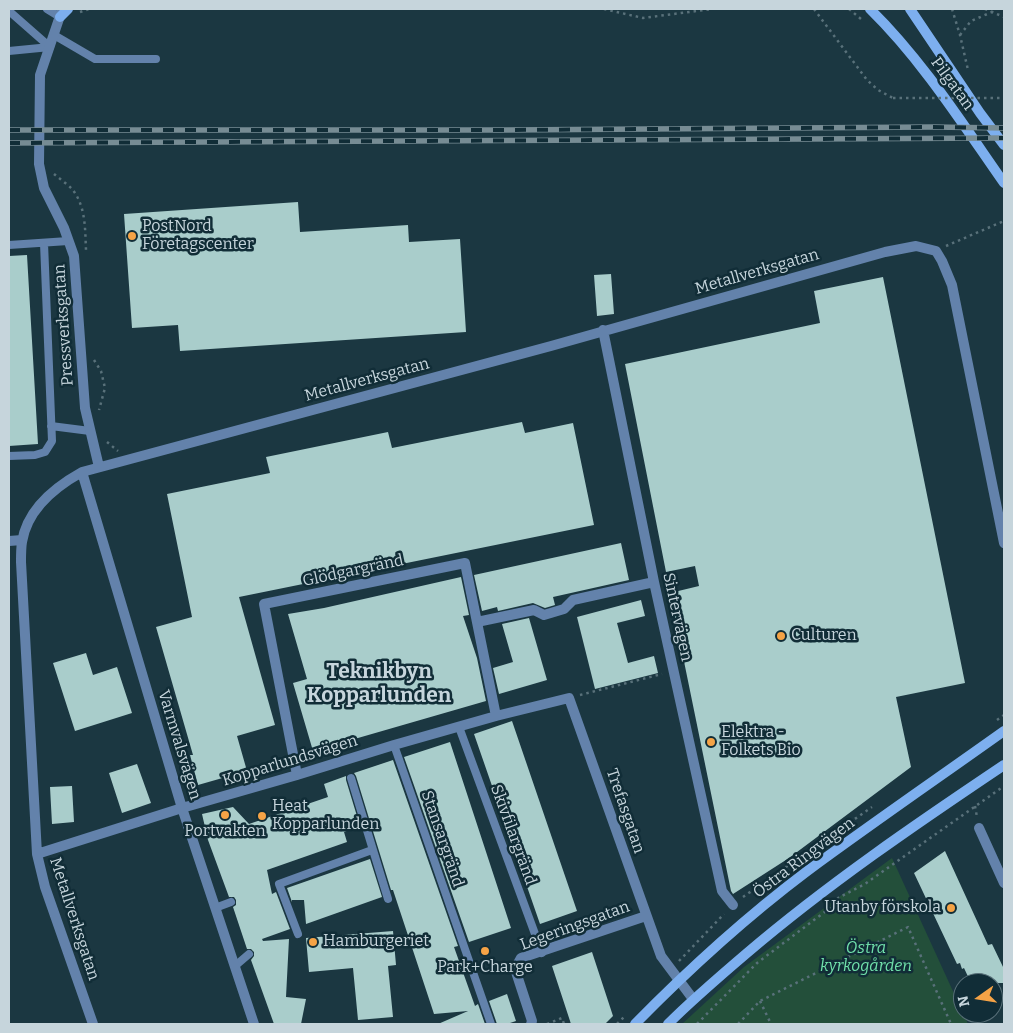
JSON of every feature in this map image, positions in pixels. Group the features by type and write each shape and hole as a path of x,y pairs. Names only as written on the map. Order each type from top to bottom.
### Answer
{"main road":[{"path":"61,13 68,9"},
{"name":"Pilgatan","path":"870,9 894,32 936,86 1004,182"},
{"name":"Pilgatan","path":"910,9 980,113 1004,145"},
{"name":"Östra Ringvägen","path":"635,1024 678,980 716,946 805,873 1004,731"},
{"path":"668,1024 693,999 790,916 897,837 1004,765"}],"street":[{"name":"Pressverksgatan","path":"61,13 40,75 38,164 44,188 64,228 74,256 85,408 99,467"},
{"name":"Metallverksgatan","path":"92,1024 45,887 37,854 20,562 22,540 30,520 48,496 64,482 82,472 99,467 541,349 885,252 916,246 936,251"},
{"path":"936,251 952,284 1004,543"},
{"name":"Sintervägen","path":"603,330 654,582 722,891 733,905"},
{"name":"Varmvalsvägen","path":"82,472 182,808 254,1024"},
{"path":"9,541 22,540"},
{"name":"Glödgargränd","path":"297,775 264,604 465,563 495,716"},
{"path":"477,622 534,610 544,615 564,609 573,600 654,582"},
{"path":"495,716 569,698"},
{"name":"Trefasgatan","path":"569,698 661,956 693,999"},
{"name":"Kopparlundsvägen","path":"37,854 182,808 495,716"},
{"path":"979,828 1004,883"},
{"name":"Legeringsgatan","path":"531,1024 532,1021 515,969 521,958 542,953 646,916"}],"lane":[{"path":"47,9 61,13"},
{"path":"9,11 50,47"},
{"path":"54,35 95,59 156,59"},
{"path":"9,51 50,47"},
{"path":"9,245 68,241"},
{"path":"9,456 35,455 45,452 52,441 44,242"},
{"path":"51,426 90,431"},
{"name":"Skivfilargränd","path":"460,727 542,953"},
{"name":"Stansargränd","path":"394,745 491,1024"},
{"path":"351,778 388,899"},
{"path":"298,934 279,884 372,850"},
{"path":"215,908 231,902"},
{"path":"234,966 249,954"}],"path":[{"path":"604,9 643,18 712,9"},
{"path":"814,9 867,80 878,90 893,98 1004,98"},
{"path":"952,9 970,76"},
{"path":"985,9 1004,17"},
{"path":"960,35 971,21 992,12"},
{"path":"978,94 982,100"},
{"path":"936,251 1004,220"},
{"path":"569,698 663,674"},
{"path":"697,1024 757,963 778,945 830,908 838,898 865,884 1004,786"},
{"path":"738,1024 760,1001 908,927 951,1024"},
{"path":"760,1001 771,1024"},
{"path":"547,1024 562,1018 564,1024"}],"green space":[{"name":"Östra kyrkogården","path":"892,858 953,991 953,1023 968,1024 682,1024 744,967"}],"building":[{"path":"298,202 300,232 408,225 409,242 460,239 466,332 180,351 178,325 132,328 124,214"},
{"path":"27,255 38,444 9,446 9,256"},
{"path":"611,274 614,314 597,316 594,275"},
{"name":"Culturen","path":"883,277 965,683 896,697 911,767 789,858 733,894 670,593 699,586 695,566 666,572 625,364 820,323 814,291"},
{"path":"522,422 525,433 573,423 594,525 239,597 275,725 237,736 247,771 198,785 190,755 193,755 156,627 192,617 167,494 270,473 266,457 388,432 392,448"},
{"path":"621,543 629,580 553,597 555,605 545,608 533,603 498,611 497,607 482,611 474,575"},
{"path":"461,577 469,615 463,616 477,658 486,701 313,751 293,683 307,679 288,614 324,608"},
{"path":"641,600 645,616 617,623 628,663 654,656 658,673 595,689 577,617"},
{"path":"529,618 547,680 499,694 493,668 513,662 502,624"},
{"path":"86,653 93,675 117,667 132,713 75,731 53,663"},
{"path":"512,721 577,911 540,924 474,734"},
{"path":"450,742 511,928 469,942 404,757"},
{"path":"393,760 458,946 454,947 475,1006 478,1004 485,1024 438,1024 468,1011 434,1014 393,890 391,890 354,773"},
{"path":"137,764 151,803 122,813 109,773"},
{"path":"346,776 360,826 344,832 347,842 267,870 272,894 276,892 290,929 262,939 263,941 289,939 286,997 306,999 301,1024 274,1024 251,960 254,952 251,949 247,949 233,907 236,905 236,900 234,897 229,897 208,840 202,814 233,807 249,824 328,797 324,784"},
{"path":"72,786 74,822 52,824 50,787"},
{"name":"Utanby förskola","path":"945,851 988,945 992,944 1004,969 1004,983 1003,973 966,973 964,968 962,969 960,963 957,964 914,873"},
{"path":"370,859 382,897 306,924 304,900 292,900 292,902 287,888"},
{"path":"393,931 396,965 388,966 393,1017 358,1020 353,968 309,972 306,938"},
{"path":"592,952 613,1016 605,1024 571,1024 552,966"},
{"path":"507,994 516,1021 507,1024 497,1024 489,1001"}],"railway":[{"path":"9,130 1004,128"},
{"path":"9,143 1004,138"}],"place":[{"name":"PostNord Företagscenter","path":"132,236"},
{"name":"Culturen","path":"781,636"},
{"name":"Elektra - Folkets Bio","path":"711,742"},
{"name":"Portvakten","path":"225,815"},
{"name":"Heat Kopparlunden","path":"262,816"},
{"name":"Utanby förskola","path":"951,908"},
{"name":"Hamburgeriet","path":"313,942"},
{"name":"Park+Charge","path":"485,951"}],"district":[{"name":"Teknikbyn Kopparlunden","path":"379,684"}]}
